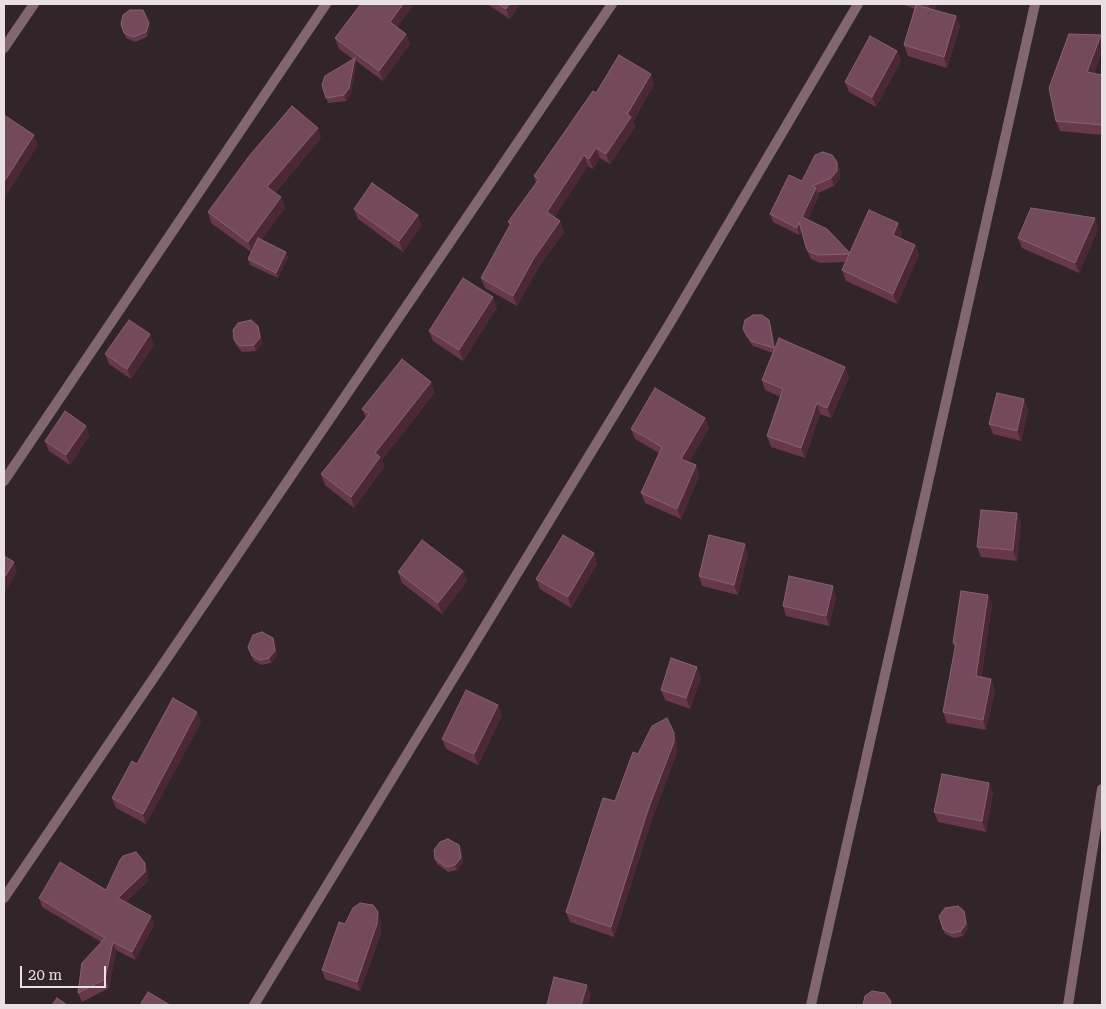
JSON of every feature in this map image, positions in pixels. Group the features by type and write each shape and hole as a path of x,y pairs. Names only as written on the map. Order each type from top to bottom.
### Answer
{"street":[{"path":"4,48 34,4"},
{"path":"4,481 326,4"},
{"path":"4,898 612,4"},
{"path":"254,1005 670,323 858,4"},
{"path":"811,1005 1035,4"},
{"path":"1068,1005 1102,789"}],"building":[{"path":"361,4 403,4 390,22 406,34 379,71 335,38"},
{"path":"498,4 509,4 506,9"},
{"path":"916,5 956,16 944,57 904,45"},
{"path":"130,10 143,10 149,23 146,32 133,37 124,33 121,24 123,15"},
{"path":"1069,34 1101,35 1087,72 1102,75 1102,125 1056,121 1049,88"},
{"path":"870,36 897,51 872,97 845,82"},
{"path":"619,55 651,74 627,114 631,117 606,154 596,148 589,159 584,155 547,212 560,221 534,258 513,296 481,278 511,223 508,222 539,179 534,176 593,91 596,93"},
{"path":"355,58 349,88 344,95 326,98 322,85 325,76"},
{"path":"292,106 318,128 267,187 281,197 248,242 208,212 250,155"},
{"path":"4,115 34,135 4,182"},
{"path":"823,152 832,155 837,162 837,171 831,178 812,186 816,188 802,217 827,229 849,254 817,255 808,251 799,222 797,228 770,214 789,175 802,181 815,155"},
{"path":"372,183 418,215 399,241 354,209"},
{"path":"1031,208 1095,218 1075,263 1018,238"},
{"path":"869,210 898,223 893,235 915,245 893,294 842,270"},
{"path":"258,238 286,252 276,273 248,259"},
{"path":"463,278 493,297 459,350 429,331"},
{"path":"753,315 762,315 769,320 774,348 751,341 743,329 745,320"},
{"path":"129,320 150,334 127,369 105,354"},
{"path":"251,320 258,326 260,338 254,345 240,346 234,340 233,330 238,323"},
{"path":"779,338 845,367 827,408 817,403 801,448 767,436 783,389 762,380"},
{"path":"402,359 431,382 375,453 380,457 351,497 321,474 369,414 362,409"},
{"path":"655,388 705,418 681,459 696,465 677,509 641,493 662,447 631,429"},
{"path":"997,393 1024,399 1017,431 989,424"},
{"path":"65,411 86,426 66,455 45,441"},
{"path":"981,510 1017,513 1013,550 977,547"},
{"path":"563,535 594,553 568,597 536,579"},
{"path":"709,535 745,544 734,585 699,576"},
{"path":"422,540 463,571 438,603 398,572"},
{"path":"4,556 14,562 4,578"},
{"path":"789,576 833,586 826,616 783,606"},
{"path":"961,591 988,595 976,676 991,679 983,720 943,712 956,643 953,643"},
{"path":"262,632 273,638 275,651 269,658 260,660 252,656 248,647 253,635"},
{"path":"671,658 697,667 686,698 661,690"},
{"path":"466,690 498,705 474,754 442,739"},
{"path":"173,698 197,712 143,814 112,798 132,761 137,764"},
{"path":"667,718 674,733 674,742 647,812 611,927 566,912 603,798 615,801 633,752 638,754 652,726"},
{"path":"942,774 989,783 982,821 934,812"},
{"path":"448,839 459,845 461,858 455,865 446,867 435,859 434,850 440,842"},
{"path":"136,852 145,863 145,872 118,898 151,916 132,952 113,942 105,979 78,993 82,963 105,938 39,898 60,862 106,890 123,856"},
{"path":"360,903 373,905 378,912 377,924 357,982 322,970 339,922 345,924 353,908"},
{"path":"958,906 964,911 966,924 961,931 952,933 943,929 939,916 945,908"},
{"path":"554,977 587,985 581,1005 547,1005"},
{"path":"872,991 885,993 891,1005 863,1005 865,996"},
{"path":"148,992 170,1005 140,1005"},
{"path":"57,998 67,1005 52,1005"}]}
